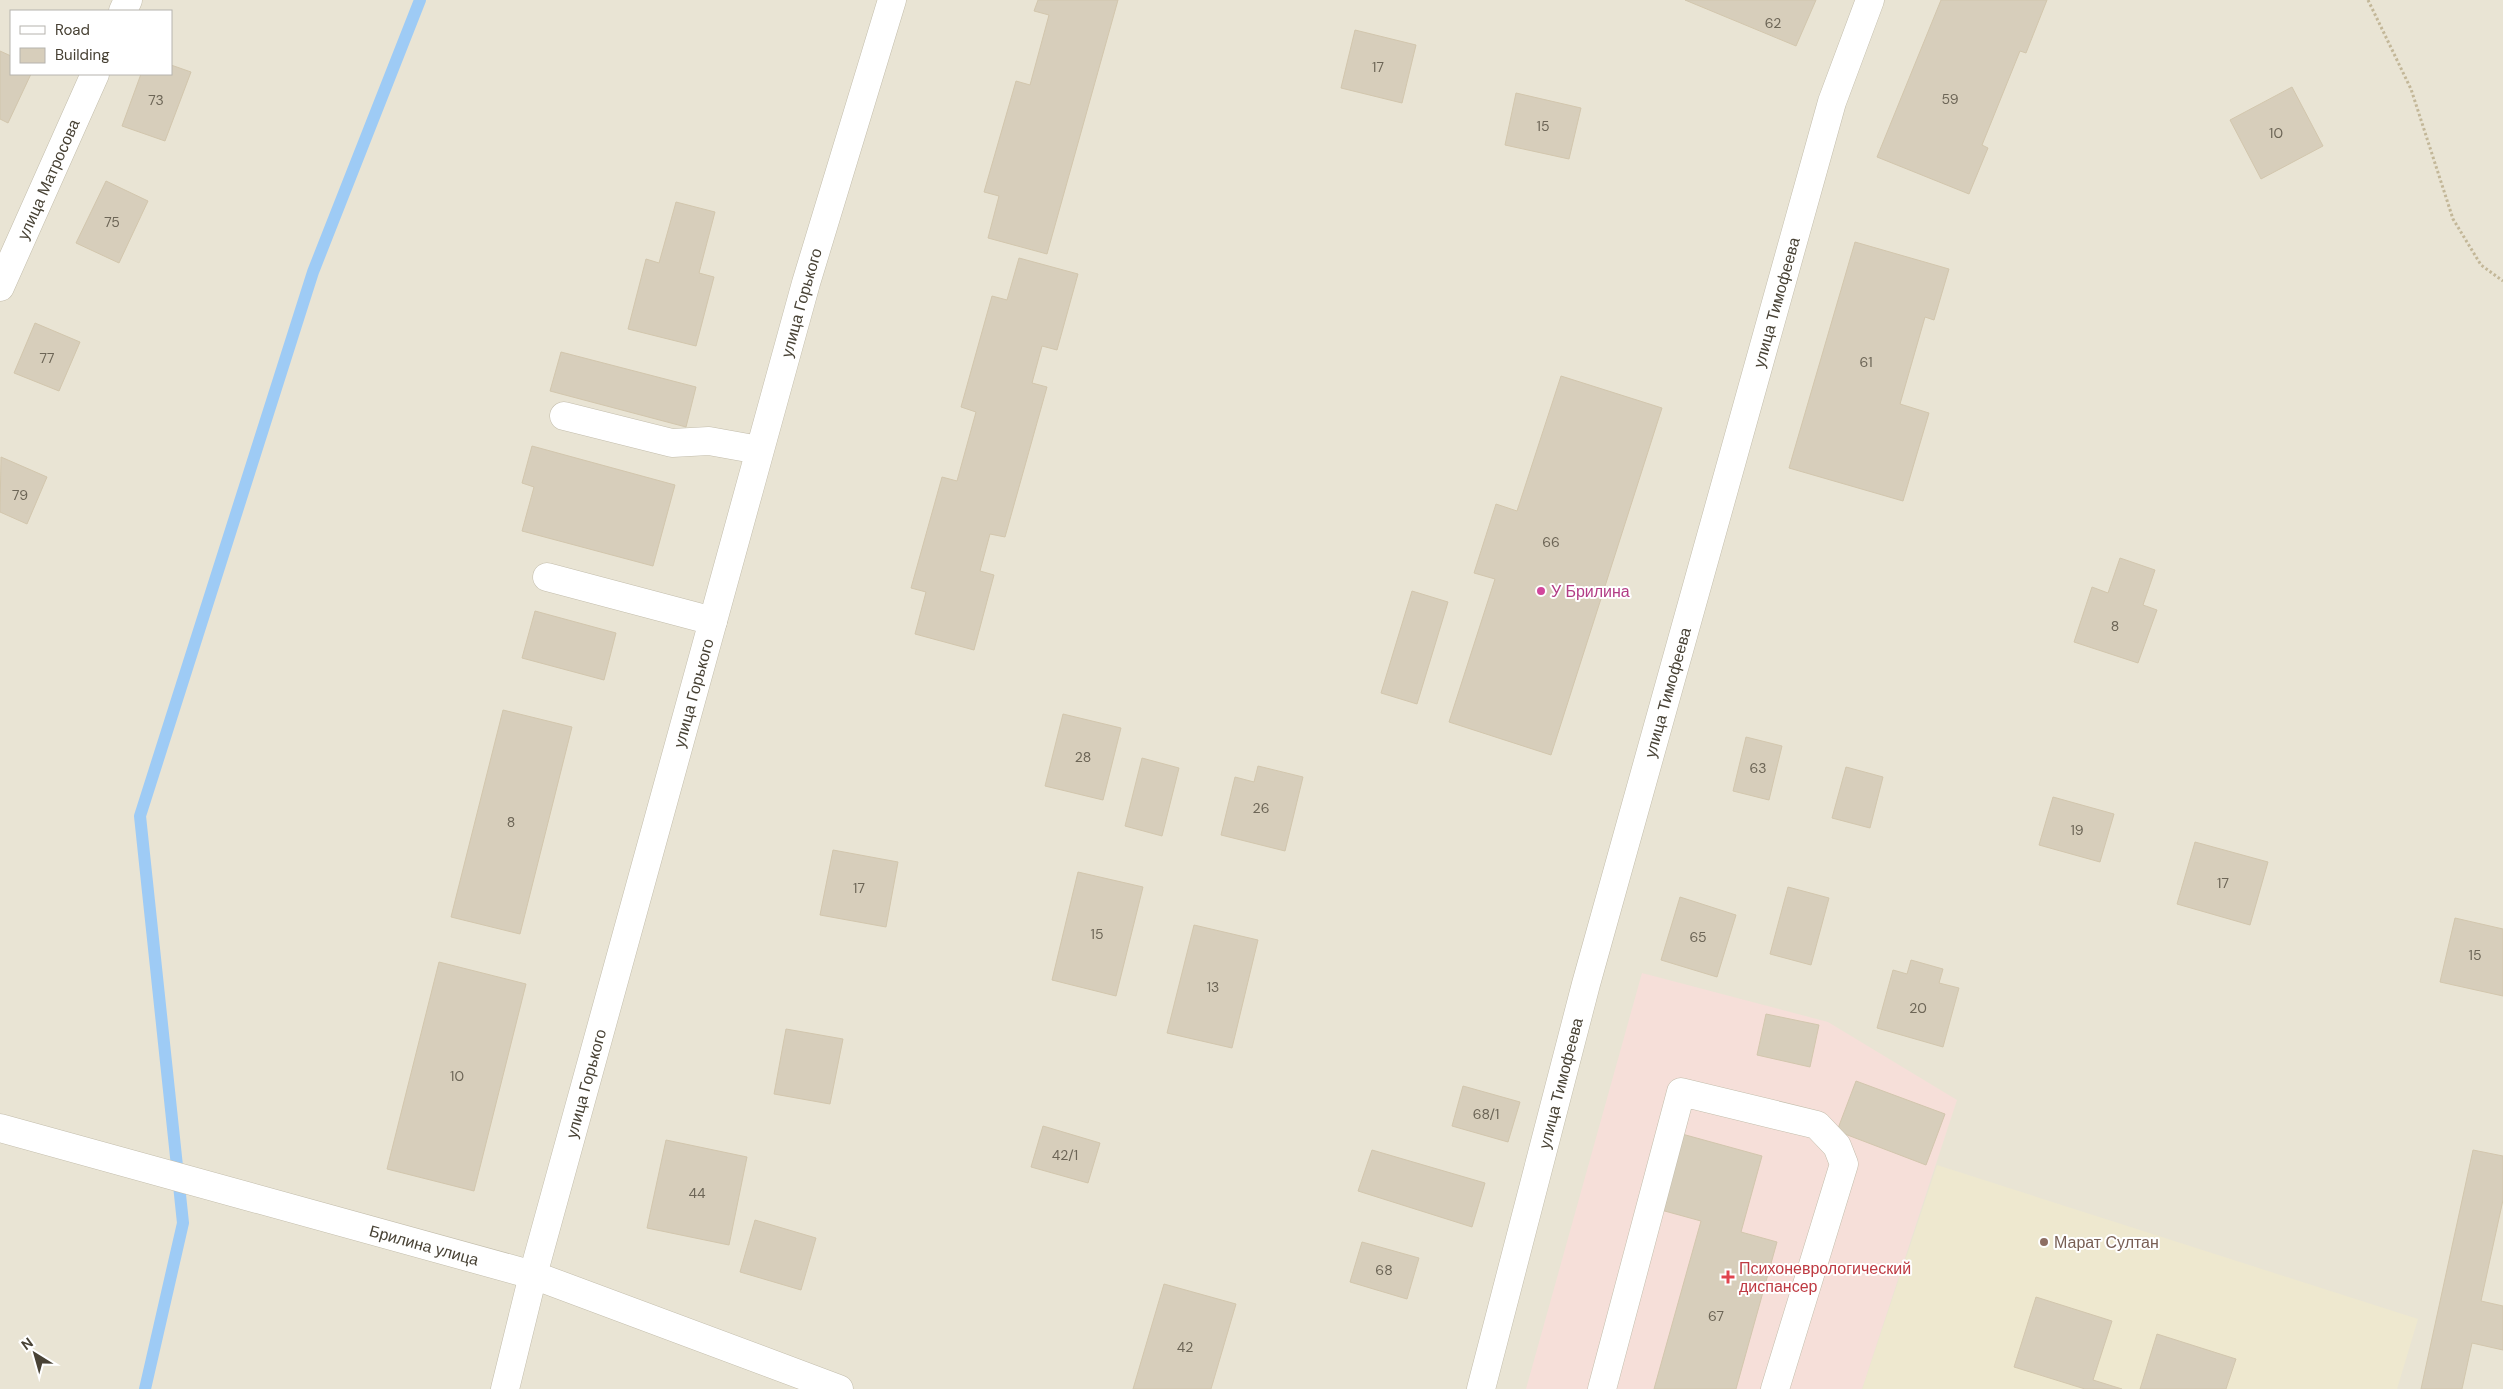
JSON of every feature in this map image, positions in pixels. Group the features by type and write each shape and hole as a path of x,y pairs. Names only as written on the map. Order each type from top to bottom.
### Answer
{"street":[{"name":"улица Горького","path":"505,1389 533,1275 806,283 892,0"},
{"name":"улица Тимофеева","path":"1480,1389 1586,984 1832,102 1870,0"},
{"name":"улица Матросова","path":"0,287 95,75"},
{"path":"564,416 672,443 709,442 760,450"},
{"path":"547,577 713,621"},
{"path":"1602,1389 1681,1092 1817,1125 1837,1146 1844,1164 1775,1389"},
{"name":"Брилина улица","path":"0,1128 533,1275 839,1389"}],"path":[{"path":"2368,0 2411,89 2453,219 2481,265 2503,281"}],"shaded area":[{"path":"0,0 2503,0 2503,1389 0,1389"},
{"name":"Психоневрологический диспансер","path":"1642,973 1828,1022 1957,1100 1862,1389 1526,1389"},
{"name":"Марат Султан","path":"1937,1165 2418,1319 2397,1389 1862,1389"}],"building":[{"path":"1038,0 1118,0 1047,254 988,238 999,196 984,192 1016,81 1030,85 1049,15 1034,11"},
{"path":"1685,0 1816,0 1796,46"},
{"path":"1941,0 2047,0 2026,53 2020,51 1982,145 1988,148 1969,194 1877,157"},
{"path":"1355,30 1416,45 1402,103 1341,88"},
{"path":"0,51 10,56 10,75 31,75 8,123 0,119"},
{"path":"172,65 191,72 165,141 122,126 141,75 172,75"},
{"path":"2292,87 2323,146 2261,179 2230,120"},
{"path":"1516,93 1581,108 1569,159 1505,145"},
{"path":"106,181 148,201 119,263 76,243"},
{"path":"676,202 715,212 699,273 714,277 696,346 628,329 646,259 659,263"},
{"path":"1855,242 1949,269 1934,320 1925,317 1900,404 1929,413 1903,501 1789,468"},
{"path":"1019,258 1078,274 1057,350 1042,346 1032,383 1047,387 1005,537 990,534 980,571 994,575 974,650 915,634 926,592 911,588 942,477 957,481 976,412 961,407 992,296 1007,300"},
{"path":"35,323 80,342 59,391 14,373"},
{"path":"561,352 696,387 686,427 550,391"},
{"name":"У Брилина","path":"1561,376 1662,408 1551,755 1449,722 1495,579 1474,573 1496,504 1517,511"},
{"path":"532,446 675,485 653,566 522,531 534,487 522,483"},
{"path":"1,457 47,477 27,524 0,512"},
{"path":"2120,558 2155,570 2143,605 2157,610 2138,663 2074,642 2092,587 2108,593"},
{"path":"1412,591 1448,602 1417,704 1381,693"},
{"path":"535,611 616,633 604,680 522,658"},
{"path":"503,710 572,727 520,934 451,917"},
{"path":"1063,714 1121,728 1103,800 1045,786"},
{"path":"1746,737 1782,746 1769,800 1733,791"},
{"path":"1142,758 1179,768 1162,836 1125,826"},
{"path":"1258,766 1303,777 1285,851 1221,835 1235,777 1254,782"},
{"path":"1846,767 1883,777 1870,828 1832,818"},
{"path":"2053,797 2114,814 2100,862 2039,845"},
{"path":"2195,842 2268,862 2250,925 2177,904"},
{"path":"833,850 898,862 886,927 820,915"},
{"path":"1078,872 1143,887 1116,996 1052,980"},
{"path":"1788,887 1829,898 1811,965 1770,954"},
{"path":"1680,897 1736,915 1717,977 1661,960"},
{"path":"2455,918 2503,929 2503,996 2440,982"},
{"path":"1194,925 1258,940 1232,1048 1167,1033"},
{"path":"1911,960 1943,969 1939,983 1959,988 1943,1047 1877,1028 1893,970 1907,974"},
{"path":"439,962 526,984 474,1191 387,1169"},
{"path":"1766,1014 1819,1025 1810,1067 1757,1055"},
{"path":"786,1029 843,1039 830,1104 774,1094"},
{"path":"1856,1081 1945,1114 1926,1165 1837,1131"},
{"path":"1463,1086 1520,1102 1508,1142 1452,1126"},
{"path":"1043,1126 1100,1143 1088,1183 1031,1167"},
{"path":"1682,1134 1762,1156 1741,1232 1777,1242 1736,1389 1654,1389 1701,1221 1661,1210"},
{"path":"666,1140 747,1157 729,1245 647,1228"},
{"path":"1372,1150 1485,1183 1472,1227 1358,1191"},
{"path":"2473,1150 2503,1156 2503,1200 2481,1301 2503,1306 2503,1350 2472,1343 2462,1389 2421,1389"},
{"path":"755,1220 816,1238 801,1290 740,1272"},
{"path":"1362,1242 1419,1258 1407,1299 1350,1282"},
{"path":"1164,1284 1236,1304 1211,1389 1133,1389"},
{"path":"2036,1297 2112,1321 2093,1380 2122,1389 2085,1389 2014,1367"},
{"path":"2157,1334 2236,1359 2226,1389 2140,1389"}],"waterway":[{"path":"145,1389 183,1223 140,816 313,272 420,0"}],"place":[{"name":"У Брилина","path":"1541,591"},
{"name":"Марат Султан","path":"2044,1242"},
{"name":"Психоневрологический диспансер","path":"1728,1277"}]}
